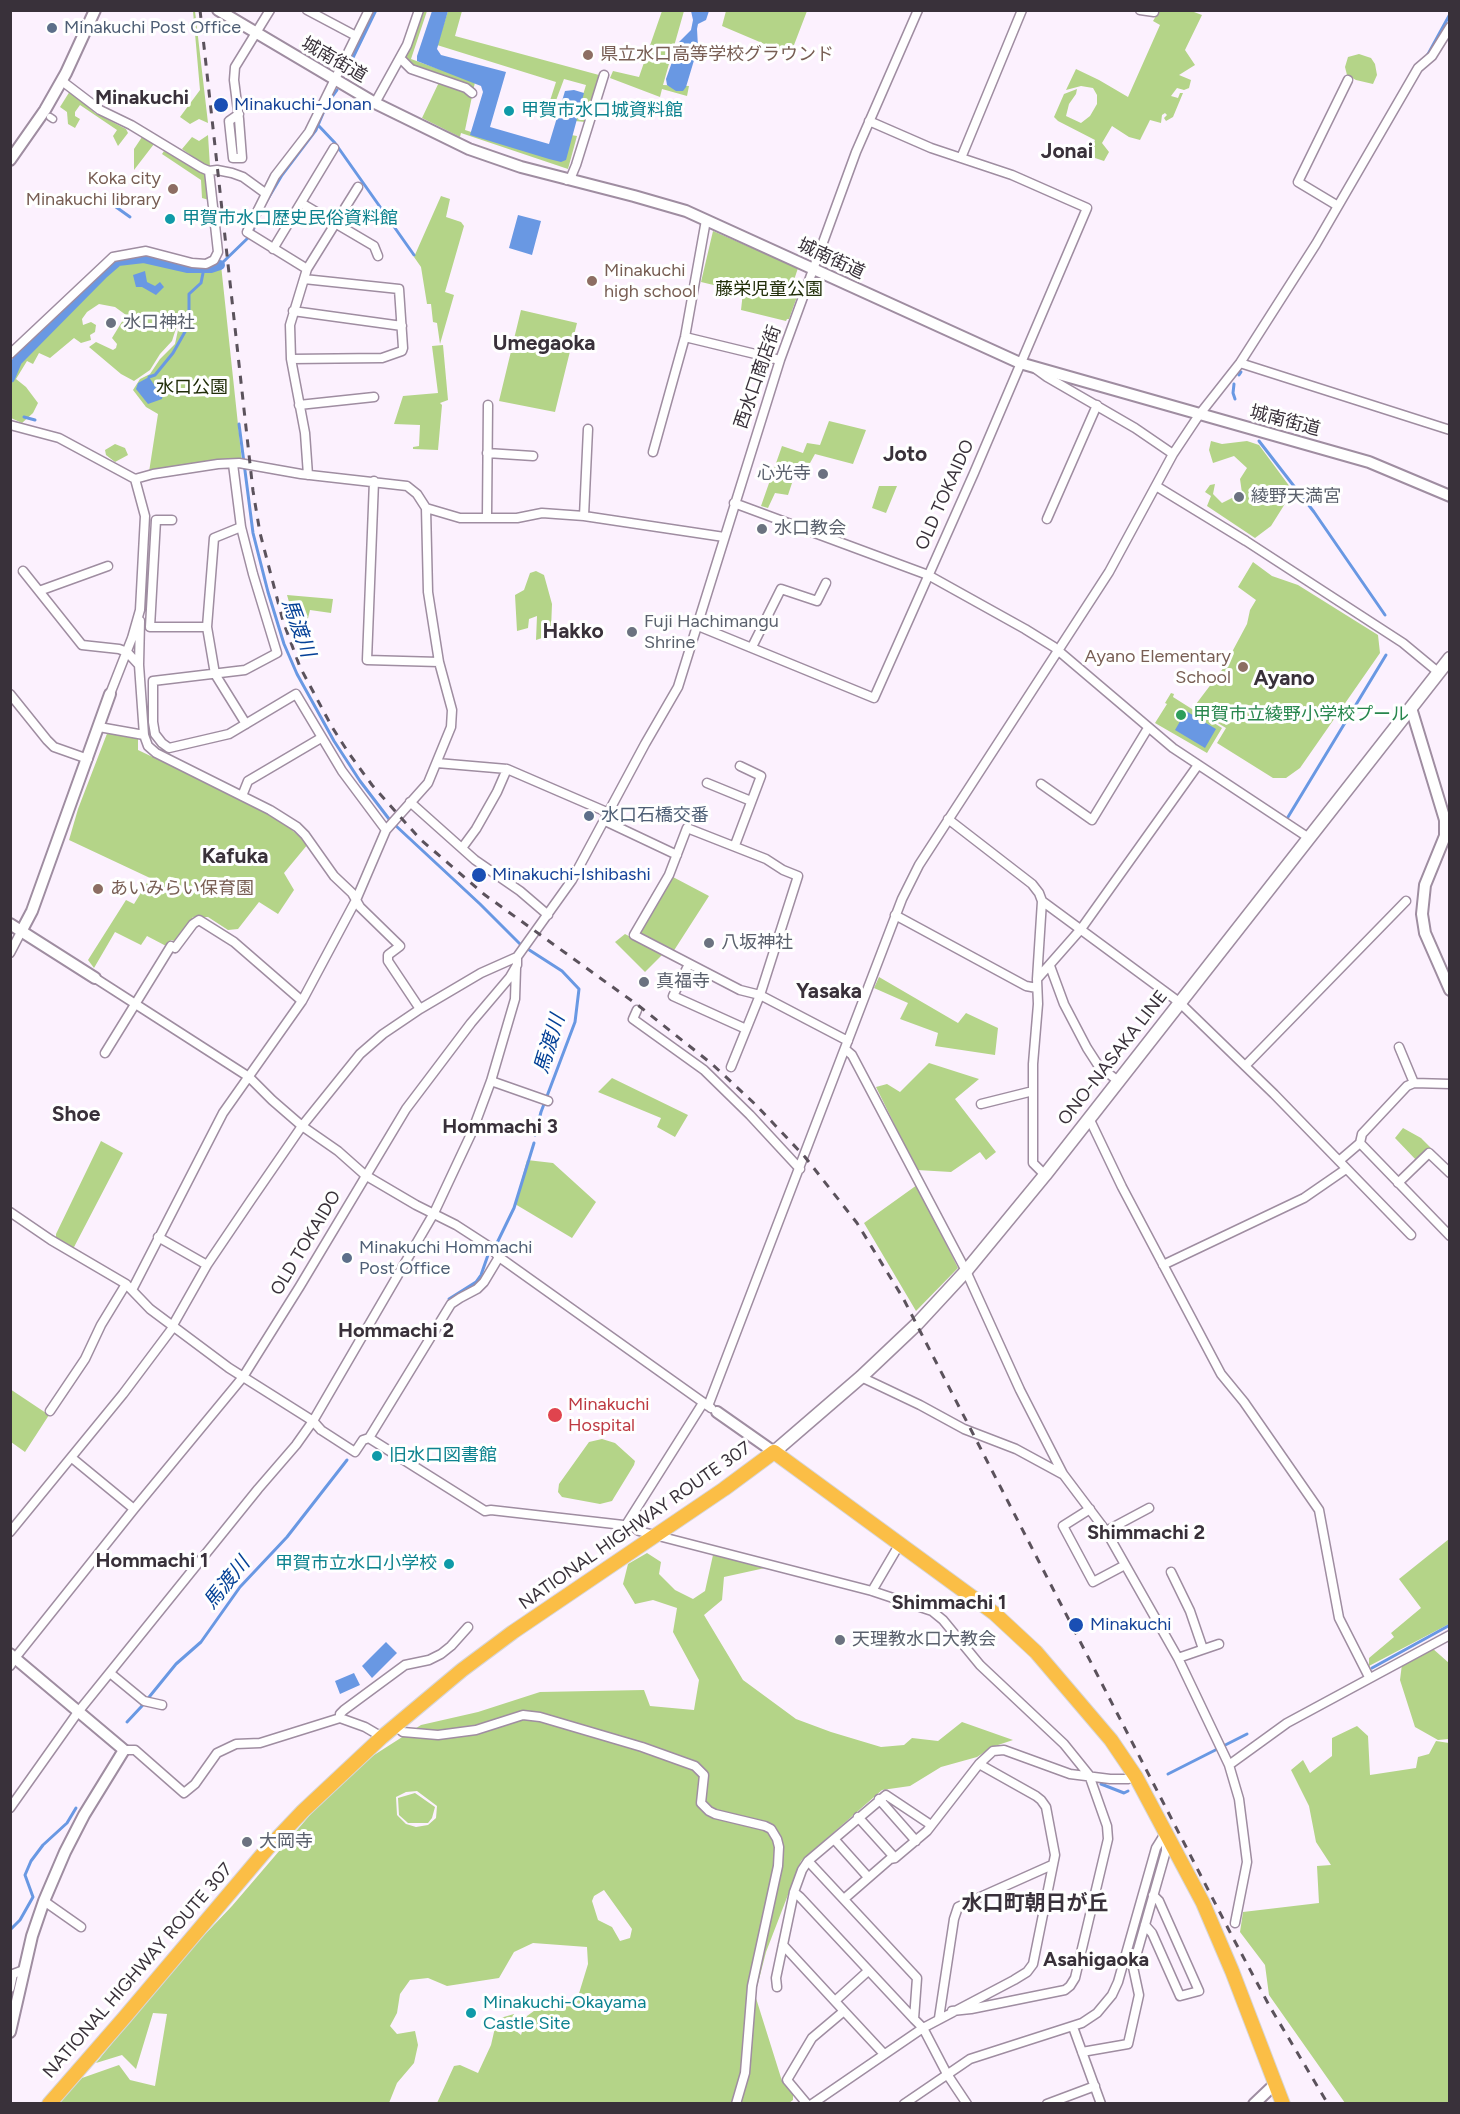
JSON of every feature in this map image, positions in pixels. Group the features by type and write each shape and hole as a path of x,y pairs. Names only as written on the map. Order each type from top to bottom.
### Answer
{"highway":[{"name":"NATIONAL HIGHWAY ROUTE 307","path":"49,2103 267,1848 303,1810 382,1737 462,1670 513,1632 724,1490 774,1452 986,1606 1020,1635 1096,1722 1136,1777 1203,1903 1283,2103"}],"main road":[{"name":"ONO-NASAKA LINE","path":"774,1452 861,1377 966,1271 1045,1175 1449,658"}],"street":[{"path":"10,160 62,81 95,10"},
{"name":"城南街道","path":"218,10 375,103 469,149 567,180 665,204 706,220 1036,369 1369,462 1449,496"},
{"path":"239,114 234,80 235,66 270,10"},
{"path":"307,10 356,36"},
{"path":"307,269 250,235 265,193 286,160 309,132 369,10"},
{"path":"375,103 407,45 419,10"},
{"name":"西水口商店街","path":"698,626 734,503 780,360 869,121 918,10"},
{"path":"869,121 931,148 961,158 1022,10"},
{"path":"1140,10 1154,12"},
{"path":"626,1525 709,1407 896,915 919,865 1115,562 1173,454 1199,415 1239,363 1316,244 1418,68 1432,56 1449,27"},
{"path":"400,58 411,69 466,88 472,93"},
{"path":"567,180 571,177 576,165 604,75"},
{"path":"1338,206 1298,182 1348,80"},
{"path":"62,81 100,110 158,145 209,171 217,170 243,177 265,193"},
{"path":"273,249 334,148"},
{"name":"OLD TOKAIDO","path":"12,1659 243,1377 406,1109 471,1023 510,977 520,955 572,880 678,687 698,626 874,698 1087,208 1012,175 961,158"},
{"path":"10,354 113,256 146,251 192,263 207,264 214,260 218,252 209,171"},
{"path":"308,474 305,433 291,359 290,325 307,269 358,187"},
{"path":"301,203 374,246 378,256"},
{"path":"653,452 685,337 706,220"},
{"path":"291,359 363,360 382,358 402,351 399,289 304,279"},
{"path":"293,311 402,326"},
{"path":"685,337 780,360"},
{"path":"1239,363 1449,430"},
{"path":"1036,369 1173,454"},
{"path":"299,405 374,397"},
{"path":"487,516 488,405"},
{"path":"1047,519 1097,405"},
{"path":"10,425 59,438 135,479 218,464 240,464 407,486 417,494 426,508 428,592 439,662 452,710 451,727 428,783 386,830 356,900 302,1001 223,1113 129,1287 101,1325 85,1359 50,1411"},
{"path":"584,516 588,429"},
{"path":"487,453 533,456"},
{"path":"240,464 241,527 277,653 244,670 153,681 155,734 169,748 229,734 296,694 342,771 386,830"},
{"path":"135,479 145,516 140,610 140,666 144,735 148,746 156,753 242,796 297,827 334,876 352,893 360,907 399,946 388,956 388,961 420,1009"},
{"path":"374,481 367,660 439,662"},
{"path":"1156,486 1246,541 1403,643 1438,672"},
{"path":"734,503 928,575 1025,629 1059,651 1148,728 1198,765 1309,838"},
{"path":"426,508 460,518 487,516 518,518 542,513 584,516 724,537"},
{"path":"172,520 156,520 150,627 207,627"},
{"path":"241,527 214,538 207,627 215,674 246,724"},
{"path":"39,591 108,566"},
{"path":"23,571 82,645 119,649 127,652 140,666"},
{"path":"752,647 781,589 817,602 826,583"},
{"path":"10,953 32,911 127,652 140,610"},
{"path":"10,694 54,747 88,759"},
{"path":"1411,708 1445,820 1445,836 1425,885 1422,914 1425,933 1449,990"},
{"path":"99,727 144,735"},
{"path":"1041,784 1092,820 1148,728"},
{"path":"242,796 248,781 321,738"},
{"path":"437,763 507,769 607,817 677,855"},
{"path":"1037,979 1081,929 1198,765"},
{"path":"735,845 761,776 740,766"},
{"path":"462,848 476,829 507,769"},
{"path":"1050,790 1056,781"},
{"path":"707,783 751,801"},
{"path":"410,802 475,860 548,915"},
{"path":"948,819 1032,884 1040,893 1042,901 1037,979 1038,1004 1033,1064 1033,1163 1045,1175"},
{"path":"731,1067 760,995 798,876 735,845 687,828 669,875 634,935 740,990 760,995 846,1045 966,1271 1020,1390 1063,1474 1106,1531 1178,1658 1229,1765 1239,1799 1247,1862 1235,1923"},
{"path":"1042,901 1179,1002 1411,1235"},
{"path":"1245,1066 1406,901"},
{"path":"896,915 1026,986 1037,988"},
{"path":"105,1053 171,946 176,948 193,924 199,920 234,942 302,1001"},
{"path":"10,924 249,1077 302,1126 338,1151 365,1174 490,1246 500,1257 774,1452"},
{"path":"10,1532 72,1458 174,1326 207,1265 302,1126 360,1054 383,1034 420,1009 481,973 520,955"},
{"path":"10,1808 78,1712 296,1445 313,1421 434,1213 471,1132 491,1081 515,999 520,955"},
{"path":"689,964 673,996 746,1029"},
{"path":"1050,966 1064,1004 1087,1048 1098,1065 1118,1081"},
{"path":"637,1010 633,1019 704,1070 800,1169"},
{"path":"1399,1047 1414,1083"},
{"path":"491,1081 546,1101"},
{"path":"1339,1161 1360,1143 1362,1134 1407,1086 1414,1083 1449,1084"},
{"path":"981,1104 1033,1091"},
{"path":"1089,1118 1122,1187 1221,1374 1245,1402 1319,1510 1339,1618 1369,1677"},
{"path":"1360,1143 1449,1236"},
{"path":"1398,1183 1430,1153 1449,1173"},
{"path":"1163,1265 1304,1198 1346,1169"},
{"path":"10,1212 51,1240 129,1287 150,1309 243,1377 313,1421 321,1430 355,1452 363,1440 369,1438 451,1304 477,1289 500,1257"},
{"path":"158,1237 207,1265"},
{"path":"861,1377 920,1405 964,1430 1016,1449 1063,1474"},
{"path":"369,1438 484,1511 632,1526 639,1531 872,1591 932,1611 943,1620 980,1665 1064,1744 1089,1775 1107,1826 1108,1839 1075,1978 1070,1986 1065,1990 952,2011"},
{"path":"72,1458 134,1509"},
{"path":"1106,1531 1149,1508"},
{"path":"1090,1509 1063,1526 1093,1582 1125,1565"},
{"path":"872,1591 899,1545"},
{"path":"1172,1572 1190,1611 1203,1649"},
{"path":"340,1718 344,1710 405,1665 429,1660 441,1654 468,1627"},
{"path":"1229,1765 1287,1723 1449,1635"},
{"path":"1178,1658 1219,1644"},
{"path":"12,1659 124,1750 135,1750 184,1792 195,1784 213,1758 224,1749 236,1744 260,1743 340,1718 365,1727 382,1737"},
{"path":"110,1673 147,1702 162,1705"},
{"path":"395,1726 403,1732 438,1735 476,1730 523,1715 540,1717 642,1746 695,1766 704,1775 701,1803 709,1811 727,1818 765,1826 774,1833 779,1847 778,1866 752,1986 745,2073 736,2103"},
{"path":"10,2032 24,1970 44,1901 84,1815 124,1750"},
{"path":"844,1899 868,1877 916,1840 931,1825 979,1764 993,1751 1004,1750 1070,1774 1110,1779 1136,1777"},
{"path":"812,2103 923,2028 1014,1980 1027,1972 1033,1964 1054,1847 1046,1807 1041,1800 979,1764"},
{"path":"777,1987 776,1978 794,1892 808,1861 886,1795 931,1825"},
{"path":"879,1799 916,1840"},
{"path":"858,1817 895,1858"},
{"path":"1082,2052 1128,2044 1139,1995 1133,1967 1166,1851 1166,1832"},
{"path":"904,2103 963,2062 1073,2027 1097,2013 1112,1995 1128,1948 1156,1848 1166,1832"},
{"path":"834,1839 868,1877"},
{"path":"808,1861 917,1978 914,2019"},
{"path":"939,2018 954,1919 958,1907 1052,1865"},
{"path":"794,1892 923,2028 947,2074 967,2103"},
{"path":"1145,1925 1152,1933 1180,1996 1199,1991 1159,1901 1153,1895"},
{"path":"44,1901 81,1927"},
{"path":"783,1945 884,2054"},
{"path":"10,1988 14,1974 24,1970"},
{"path":"835,2001 868,1971"},
{"path":"801,2101 787,2080 812,2038 844,2011"},
{"path":"1073,2027 1101,2103"},
{"path":"1254,2103 1275,2084"},
{"path":"1047,2103 1095,2086"}],"green space":[{"path":"726,10 807,11 794,45 781,51 722,26"},
{"path":"193,11 195,11 208,123 199,119 190,124 180,117 200,90"},
{"path":"421,11 427,11 411,59 475,82 465,130 562,161 571,135 577,136 568,169 461,133 460,137 422,118 441,78 404,63"},
{"path":"448,11 462,11 455,36 599,75 585,122 575,121 586,85 564,79 551,114 546,113 556,82 437,45"},
{"path":"662,11 684,11 663,85 689,86 687,96 662,89 660,97 610,78 613,71 639,77"},
{"path":"1159,11 1194,11 1202,15 1185,50 1195,65 1179,75 1191,80 1189,88 1184,90 1177,88 1171,96 1178,98 1180,93 1183,93 1173,117 1166,121 1165,113 1162,115 1161,123 1150,120 1140,140 1129,137 1112,126 1102,143 1109,152 1104,161 1089,156 1095,140 1054,117 1064,94 1077,89 1066,116 1081,123 1090,116 1097,104 1097,95 1093,88 1081,86 1066,90 1076,69 1128,97 1160,25 1153,21"},
{"path":"1359,54 1371,58 1375,64 1377,75 1373,84 1347,75 1345,67 1348,57"},
{"path":"70,91 95,113 126,129 128,133 118,146 113,136 117,130 80,105 75,112 75,116 80,119 75,128 68,124 67,112 60,107"},
{"path":"208,135 210,167 182,149 192,137 199,141"},
{"path":"142,137 154,144 134,170 134,149"},
{"path":"164,151 207,176 209,200 202,198 201,180 162,154"},
{"path":"441,196 450,199 446,217 461,222 464,226 445,292 454,295 440,344 437,323 433,322 431,304 427,304 421,267 414,257"},
{"name":"藤栄児童公園","path":"713,231 798,268 794,280 802,283 789,319 786,321 741,310 743,292 701,282"},
{"name":"水口公園","path":"148,255 209,268 221,265 242,462 149,472 158,414 146,407 133,390 140,379 150,374 160,359 175,344 178,330 187,317 186,312 181,313 172,341 150,370 134,381 121,374 89,347 96,342 113,350 116,348 117,344 112,338 126,315 115,307 99,304 87,312 82,319 83,325 91,322 96,325 95,332 90,335 91,340 81,343 74,338 50,358 39,353 33,364 27,361 16,379 26,387 38,403 33,413 22,423 11,418 10,366 96,276 117,259"},
{"path":"521,310 577,323 555,412 499,401"},
{"path":"443,345 448,400 440,403 442,405 438,450 413,449 419,446 420,425 394,424 403,396 438,393 432,346"},
{"path":"829,421 866,430 853,464 815,454 810,463 799,462 788,495 775,493 768,508 761,506 782,446 803,453 807,443 820,445"},
{"path":"1211,441 1222,444 1247,441 1259,445 1293,491 1271,526 1255,538 1207,506 1211,496 1205,492 1210,485 1215,484 1213,494 1222,503 1242,493 1240,479 1247,468 1234,456 1213,463 1209,450"},
{"path":"115,444 125,448 128,455 115,462 106,455 105,450"},
{"path":"879,486 897,486 886,513 872,508"},
{"path":"1253,562 1272,576 1298,585 1378,635 1380,653 1300,768 1286,778 1273,778 1217,743 1226,728 1193,708 1231,658 1247,624 1250,610 1256,600 1238,587"},
{"path":"536,571 544,575 552,604 551,629 545,637 536,640 537,616 529,619 528,628 517,631 515,595 524,590 530,573"},
{"path":"287,595 333,599 331,613 310,610 305,631 297,630"},
{"name":"甲賀市立綾野小学校プール","path":"1171,693 1174,694 1173,697 1222,728 1207,753 1155,723"},
{"path":"108,731 138,737 138,750 276,816 308,844 284,873 294,890 278,914 259,902 238,929 228,930 208,917 193,917 178,942 171,940 168,947 147,936 141,945 115,932 94,968 88,960 126,900 134,904 150,878 69,840 78,809"},
{"path":"673,877 709,896 673,952 640,935 639,931"},
{"path":"625,934 663,954 645,972 615,942"},
{"path":"879,977 958,1023 966,1013 998,1028 995,1055 935,1046 938,1033 900,1019 908,1003 874,988"},
{"path":"929,1063 979,1079 955,1099 996,1152 986,1160 980,1152 951,1172 917,1170 876,1087 887,1084 900,1092"},
{"path":"612,1078 688,1115 675,1137 657,1127 661,1118 598,1092"},
{"path":"1403,1128 1421,1138 1431,1148 1417,1161 1395,1138"},
{"path":"101,1141 123,1153 73,1249 56,1239 56,1234"},
{"path":"527,1160 553,1163 596,1202 572,1238 515,1204"},
{"path":"917,1185 958,1268 916,1311 864,1223"},
{"path":"10,1389 49,1415 25,1452 11,1442"},
{"path":"602,1439 615,1443 635,1461 612,1501 600,1504 562,1497 558,1492 559,1484 589,1442"},
{"path":"1449,1539 1449,1624 1369,1666 1369,1658 1394,1637 1391,1633 1421,1608 1399,1579"},
{"path":"647,1553 661,1562 659,1574 675,1590 693,1599 705,1591 713,1555 765,1568 724,1577 722,1600 704,1615 743,1680 796,1719 881,1747 904,1745 912,1738 938,1741 962,1722 1013,1740 992,1747 977,1757 941,1767 910,1786 882,1790 801,1861 766,1952 755,1995 782,2081 793,2093 793,2100 789,2103 437,2103 454,2066 460,2065 478,2073 491,2045 497,2019 514,2014 511,2027 521,2035 527,2016 538,2008 577,2000 588,1964 587,1947 533,1943 514,1952 499,1978 447,1986 428,1978 410,1980 400,1994 397,2013 390,2026 397,2034 415,2031 418,2045 414,2063 397,2083 389,2103 57,2104 82,2078 119,2065 130,2080 155,2086 167,2014 153,2013 136,2069 122,2055 96,2063 173,1968 232,1906 322,1801 371,1757 421,1725 478,1712 540,1692 644,1690 650,1706 694,1710 699,1680 673,1632 677,1608 653,1600 635,1604 623,1584 628,1564","holes":["417,1791 437,1806 436,1818 428,1825 416,1827 406,1824 397,1815 396,1797 406,1792","604,1890 632,1929 630,1938 620,1941 612,1927 598,1920 592,1901 594,1896"]},
{"path":"1432,1648 1449,1663 1449,1739 1438,1740 1415,1727 1400,1680 1402,1664"},
{"path":"1357,1726 1368,1736 1370,1775 1416,1768 1418,1757 1429,1754 1436,1741 1449,1743 1449,2103 1345,2103 1269,1995 1265,1965 1240,1932 1243,1912 1319,1903 1317,1866 1331,1865 1316,1842 1309,1806 1291,1770 1303,1760 1310,1773 1332,1756 1332,1738"},
{"path":"415,1793 435,1807 428,1823 408,1823 399,1815 398,1798"}],"water":[{"path":"432,11 448,11 437,49 441,55 506,72 490,127 549,144 565,91 574,90 584,93 566,160 561,162 549,159 470,135 483,92 481,86 417,61"},
{"path":"691,11 709,11 706,20 698,24 698,47 686,87 683,91 676,91 667,85 666,79 679,42 691,30 693,20"},
{"path":"518,215 541,221 532,255 509,248"},
{"path":"145,271 147,282 155,286 160,282 164,287 156,295 142,287 136,287 133,275"},
{"path":"149,377 160,394 163,394 162,399 148,404 136,389 138,383"},
{"path":"1186,711 1216,729 1205,748 1175,730"},
{"path":"386,1642 397,1653 372,1678 362,1666"},
{"path":"354,1673 360,1685 340,1694 335,1681"}],"waterway":[{"path":"345,74 376,10"},
{"path":"1427,56 1450,14"},
{"path":"266,202 282,175 316,130 327,104 337,90"},
{"path":"318,125 335,143 414,255"},
{"path":"121,201 116,207 130,217"},
{"path":"220,265 251,235 257,221"},
{"path":"10,378 17,361 118,261 144,258 188,268 211,268 220,265"},
{"path":"149,377 155,375 173,353 186,330 189,320 189,294 201,283 204,268"},
{"path":"1234,384 1235,399"},
{"path":"24,417 35,420"},
{"name":"馬渡川","path":"239,424 253,533 284,644 297,674 334,741 360,781 389,819"},
{"path":"1259,441 1314,512 1385,615"},
{"path":"1288,817 1386,655"},
{"name":"馬渡川","path":"395,825 520,944 562,971 579,989 575,1022 541,1112 535,1135"},
{"name":"馬渡川","path":"496,1245 514,1208 534,1143"},
{"name":"馬渡川","path":"449,1299 476,1282 488,1255"},
{"name":"馬渡川","path":"127,1722 176,1664 201,1642 240,1587 287,1537 347,1460"},
{"path":"1372,1668 1450,1625"},
{"path":"1168,1774 1247,1734"},
{"path":"1101,1784 1124,1793 1128,1791"},
{"name":"馬渡川","path":"10,1930 20,1920 33,1897 25,1875 31,1861 43,1845 67,1823 76,1808"}],"railway":[{"path":"200,10 253,491 260,533 283,621 300,667 332,727 372,785 420,839 485,895 639,1006 712,1064 756,1105 805,1157 857,1223 903,1298 1232,1936 1270,2007 1328,2104"}],"place":[{"name":"Minakuchi Post Office","path":"52,28"},
{"name":"県立水口高等学校グラウンド","path":"588,55"},
{"name":"Minakuchi-Jonan","path":"221,105"},
{"name":"甲賀市水口城資料館","path":"509,111"},
{"name":"Koka city Minakuchi library","path":"173,189"},
{"name":"甲賀市水口歴史民俗資料館","path":"170,219"},
{"name":"Minakuchi high school","path":"592,281"},
{"name":"水口神社","path":"111,323"},
{"name":"心光寺","path":"823,474"},
{"name":"綾野天満宮","path":"1239,497"},
{"name":"水口教会","path":"762,529"},
{"name":"Fuji Hachimangu Shrine","path":"632,632"},
{"name":"Ayano Elementary School","path":"1243,667"},
{"name":"甲賀市立綾野小学校プール","path":"1181,715"},
{"name":"水口石橋交番","path":"589,816"},
{"name":"Minakuchi-Ishibashi","path":"479,875"},
{"name":"あいみらい保育園","path":"98,889"},
{"name":"八坂神社","path":"709,943"},
{"name":"真福寺","path":"644,982"},
{"name":"Minakuchi Hommachi Post Office","path":"347,1258"},
{"name":"Minakuchi Hospital","path":"555,1415"},
{"name":"旧水口図書館","path":"377,1456"},
{"name":"甲賀市立水口小学校","path":"449,1564"},
{"name":"Minakuchi","path":"1076,1625"},
{"name":"天理教水口大教会","path":"840,1640"},
{"name":"大岡寺","path":"247,1842"},
{"name":"Minakuchi-Okayama Castle Site","path":"471,2013"}],"district":[{"name":"Minakuchi","path":"142,98"},
{"name":"Jonai","path":"1067,152"},
{"name":"Umegaoka","path":"544,344"},
{"name":"Joto","path":"905,455"},
{"name":"Hakko","path":"573,632"},
{"name":"Ayano","path":"1284,679"},
{"name":"Kafuka","path":"235,857"},
{"name":"Yasaka","path":"829,992"},
{"name":"Shoe","path":"76,1115"},
{"name":"Hommachi 3","path":"500,1127"},
{"name":"Hommachi 2","path":"396,1331"},
{"name":"Shimmachi 2","path":"1146,1533"},
{"name":"Hommachi 1","path":"152,1561"},
{"name":"Shimmachi 1","path":"949,1603"},
{"name":"水口町朝日が丘","path":"1035,1904"},
{"name":"Asahigaoka","path":"1096,1960"}]}
